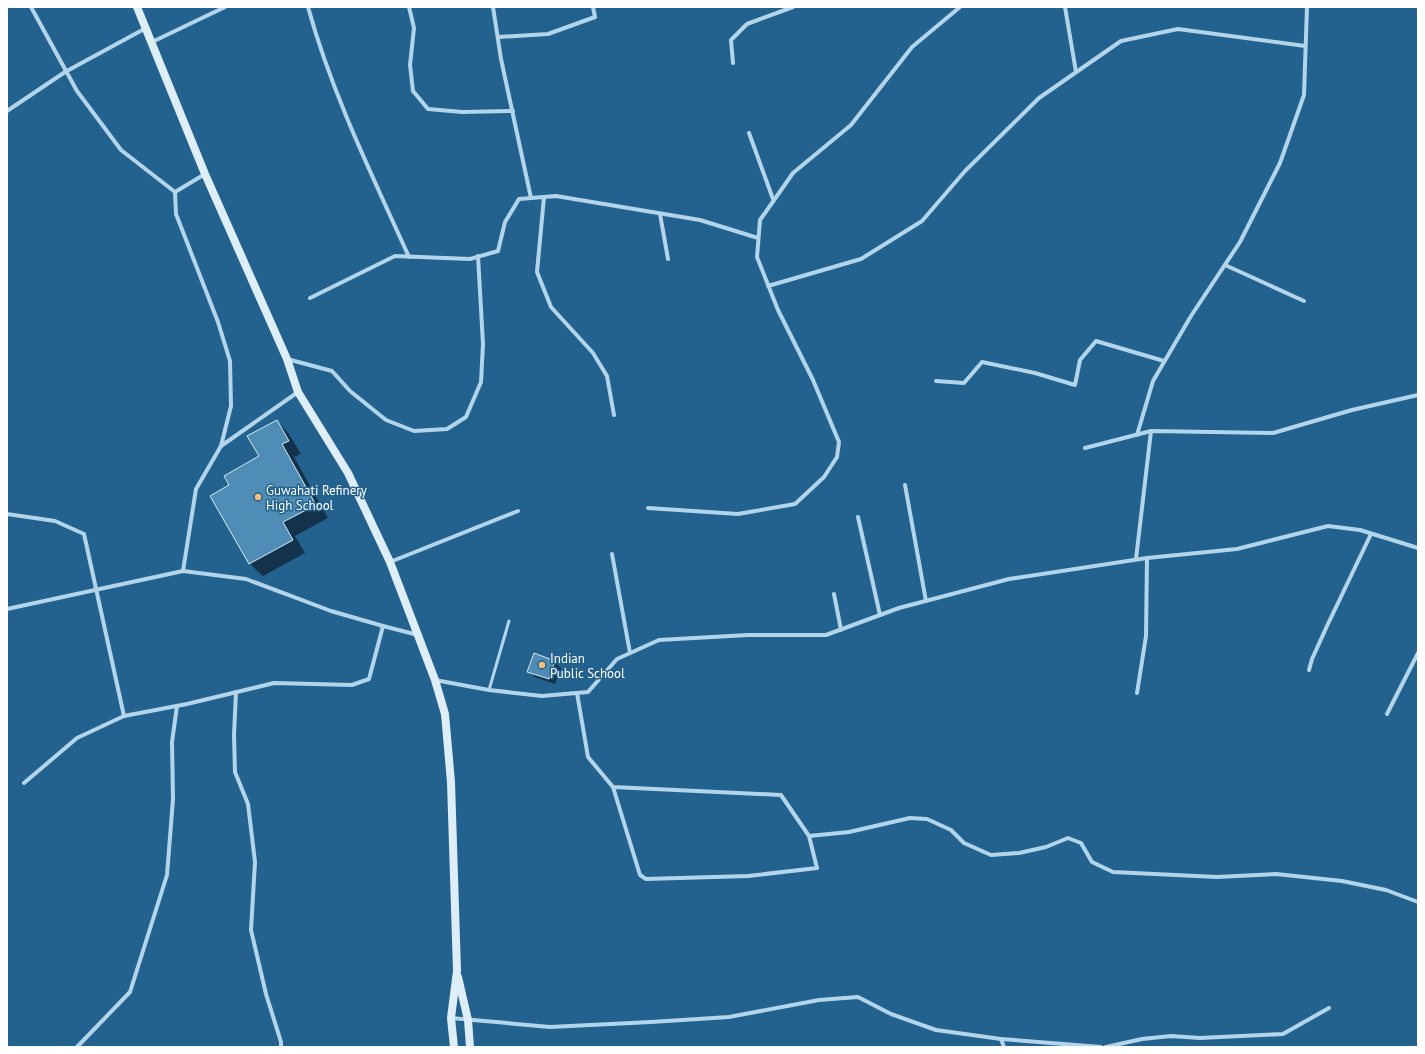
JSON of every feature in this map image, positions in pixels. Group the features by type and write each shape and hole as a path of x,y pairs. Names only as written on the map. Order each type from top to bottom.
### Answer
{"street":[{"path":"31,7 65,72 77,91 121,150 175,192 176,214 218,322 230,361 231,406 221,446 196,489 184,571"},
{"path":"137,7 205,174 287,359 298,392 348,473 390,562 435,680 445,714 451,782 457,971 451,1018 454,1047"},
{"path":"152,42 225,7"},
{"path":"308,7 319,47 352,130 409,257"},
{"path":"409,7 414,28 410,65 413,91 428,109 462,112 512,111"},
{"path":"493,7 512,111 531,198"},
{"path":"498,37 548,34 595,17 593,7"},
{"path":"733,63 731,40 748,24 792,7"},
{"path":"648,508 738,514 795,504 824,477 837,457 839,442 813,380 778,310 757,257 760,220 773,199 794,173 851,125 912,47 960,7"},
{"path":"1065,7 1076,72"},
{"path":"1137,435 1153,381 1191,316 1240,242 1280,163 1304,95 1307,7"},
{"path":"7,111 65,72 146,28"},
{"path":"768,286 861,259 922,221 965,171 1034,104 1076,72 1121,41 1178,29 1305,46"},
{"path":"748,133 773,199"},
{"path":"175,192 205,174"},
{"path":"310,298 395,256 470,259 498,251 505,222 519,199 556,196 700,220 758,238"},
{"path":"544,197 537,272 550,307 593,353 607,376 614,415"},
{"path":"660,214 668,259"},
{"path":"287,359 332,372 350,391 386,420 414,431 447,429 466,417 481,382 483,344 478,256"},
{"path":"1225,265 1304,301"},
{"path":"936,381 964,383 982,362 1035,373 1075,386 1080,360 1096,342 1164,361"},
{"path":"221,446 298,392"},
{"path":"1085,448 1151,431 1198,430 1272,433 1352,410 1418,395"},
{"path":"1136,560 1151,431"},
{"path":"905,485 926,601"},
{"path":"390,562 518,511"},
{"path":"7,514 55,521 84,534 98,590 124,716"},
{"path":"858,517 880,615"},
{"path":"435,680 489,690 542,696 588,692 617,659 659,640 748,635 826,635 880,615 1010,578 1147,558 1237,549 1328,526 1360,530 1418,548"},
{"path":"1309,670 1312,659 1370,534"},
{"path":"612,554 630,653"},
{"path":"1137,693 1146,636 1147,558"},
{"path":"7,609 184,571 246,579 331,611 419,635"},
{"path":"834,594 841,630"},
{"path":"24,783 77,738 124,716 177,706 274,683 352,685 369,679 383,626"},
{"path":"1387,714 1418,653"},
{"path":"236,692 234,735 235,772 248,804 254,862 251,930 266,994 282,1042 281,1047"},
{"path":"577,693 588,757 613,787 640,875 646,879 748,876 817,868 809,836 781,795 613,787"},
{"path":"77,1047 130,992 167,875 173,799 172,742 177,706"},
{"path":"809,836 849,832 910,818 927,819 951,830 964,843 991,855 1019,853 1046,847 1068,838 1081,843 1092,862 1113,872 1217,877 1276,874 1342,881 1386,890 1418,902"},
{"path":"457,971 468,1020 470,1047"},
{"path":"451,1018 550,1027 651,1022 729,1017 818,1000 858,997 891,1014 936,1030 1001,1040 1101,1047"},
{"path":"1106,1047 1142,1039 1171,1036 1200,1038 1283,1034 1329,1008"},
{"path":"1001,1040 1004,1047"}],"lane":[{"path":"489,690 509,621"}],"building":[{"path":"277,420 289,441 282,444 316,505 283,522 293,540 249,564 210,496 229,485 224,476 259,456 247,436"},
{"path":"534,653 555,661 549,679 527,672"}],"place":[{"name":"Guwahati Refinery High School","path":"258,497"},
{"name":"Indian Public School","path":"542,665"}]}
